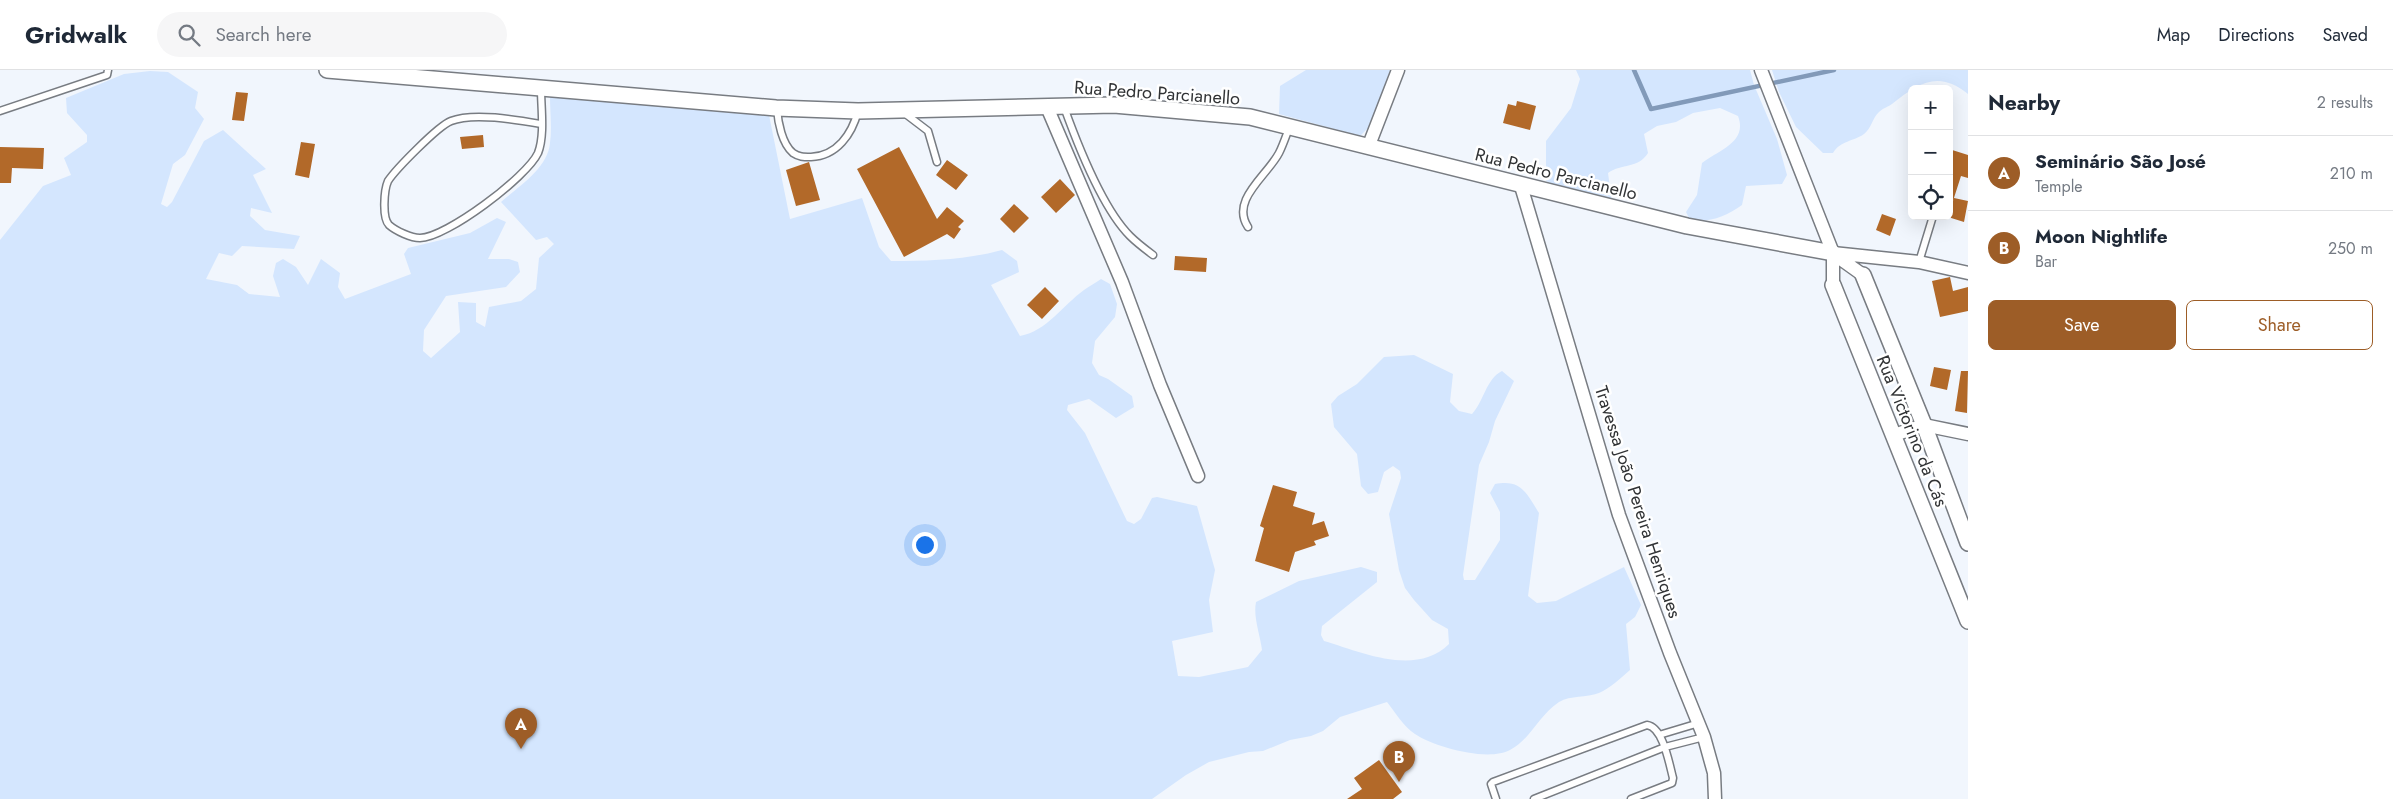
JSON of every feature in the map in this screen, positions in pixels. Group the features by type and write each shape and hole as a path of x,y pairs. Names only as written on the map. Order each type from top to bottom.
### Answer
{"street":[{"name":"Rua Pedro Parcianello","path":"327,70 776,108 858,111 1114,105 1250,117 1369,145 1521,186 1687,226 1832,253 1919,262 1968,273"},
{"path":"1369,145 1398,70"},
{"name":"Rua Victorino da Cás","path":"1762,70 1832,253 1833,285 1968,622"},
{"path":"1047,107 1122,282 1160,385 1198,476"},
{"name":"Travessa João Pereira Henriques","path":"1521,186 1620,515 1670,653 1704,737 1714,773 1715,799"},
{"name":"Rua Victorino da Cás","path":"1832,253 1863,275 1924,425 1968,544"},
{"path":"1894,435 1924,425 1968,434"}],"lane":[{"path":"0,111 107,75 108,70"},
{"path":"541,124 471,117 450,121 429,136 388,182 383,213 388,224 420,238 432,236 466,219 526,170 538,153 541,124 542,87"},
{"path":"1064,106 1078,144 1117,220 1130,236 1153,255"},
{"path":"776,108 784,140 791,151 800,158 820,157 833,151 845,140 858,111"},
{"path":"901,110 928,131 937,162"},
{"path":"1248,227 1243,220 1242,210 1253,187 1280,153 1290,126"},
{"path":"1919,262 1932,220"},
{"path":"1660,735 1699,723"},
{"path":"1496,799 1491,784 1493,782 1647,725 1656,728 1660,735 1674,778 1672,782 1631,799"},
{"path":"1534,799 1665,747 1704,737"}],"shaded area":[{"path":"1306,70 1390,70 1370,126 1360,136 1279,114 1280,86"},
{"path":"1576,70 1750,70 1754,85 1777,139 1787,175 1782,184 1746,186 1742,205 1724,215 1711,219 1690,220 1686,212 1697,195 1702,163 1730,144 1739,132 1738,116 1720,108 1693,113 1676,122 1657,126 1644,134 1648,153 1644,158 1635,164 1608,173 1612,203 1590,200 1546,181 1546,141 1571,108 1580,79"},
{"path":"1772,70 1968,70 1968,94 1947,82 1938,81 1920,85 1908,85 1908,92 1877,114 1864,134 1843,143 1833,153 1823,153 1796,127 1779,92"},
{"path":"150,71 168,72 198,92 195,108 204,119 185,155 173,164 161,204 167,207 172,202 204,141 223,130 266,169 253,175 272,213 251,208 250,216 265,230 300,236 294,249 242,246 232,256 219,253 206,279 237,285 249,294 280,297 273,276 276,263 283,259 296,267 308,285 321,259 340,273 338,287 345,299 411,274 404,254 408,248 470,233 497,218 506,222 488,259 509,259 518,262 520,272 506,287 446,296 424,330 423,351 431,358 460,332 458,302 476,303 476,322 485,327 489,307 521,301 536,289 539,258 554,244 547,237 536,240 501,202 531,176 544,161 550,143 550,96 769,115 790,219 862,198 879,247 891,261 947,259 975,256 1002,250 1017,261 1019,272 991,285 1020,336 1030,333 1047,323 1076,296 1101,279 1110,284 1117,304 1115,317 1095,341 1092,363 1099,375 1132,396 1134,407 1116,418 1089,399 1068,405 1067,410 1085,433 1127,521 1134,524 1141,519 1152,498 1157,497 1197,506 1215,570 1209,600 1213,632 1172,641 1178,676 1199,677 1248,667 1262,650 1256,620 1256,602 1299,581 1361,567 1377,572 1377,582 1322,626 1321,635 1324,641 1388,659 1405,660 1421,659 1436,654 1449,644 1448,629 1432,620 1414,600 1405,588 1399,570 1389,514 1401,478 1400,471 1393,466 1384,472 1378,492 1368,494 1361,486 1357,454 1334,427 1331,404 1338,396 1357,384 1384,357 1414,355 1453,374 1450,402 1459,411 1472,414 1492,379 1502,371 1514,381 1495,421 1489,442 1479,465 1463,575 1464,580 1475,580 1500,540 1500,512 1490,493 1495,484 1504,483 1517,486 1522,489 1539,513 1528,596 1537,603 1556,601 1624,567 1641,605 1635,617 1626,624 1630,670 1611,686 1599,693 1568,698 1559,702 1546,713 1524,740 1510,750 1500,753 1475,754 1435,744 1415,734 1407,727 1387,702 1340,717 1323,731 1311,736 1290,740 1263,751 1249,752 1209,762 1186,775 1152,799 0,799 0,240 43,186 71,175 64,158 87,142 87,135 67,113 66,98 124,74"}],"building":[{"path":"236,92 248,93 244,121 232,120"},
{"path":"1517,101 1536,106 1530,130 1503,123 1508,104 1516,106"},
{"path":"483,135 484,147 462,149 460,137"},
{"path":"301,142 315,144 309,178 295,175"},
{"path":"0,147 44,148 43,169 12,168 11,183 0,183"},
{"path":"899,147 937,219 947,207 964,221 958,227 961,229 954,239 947,234 904,257 857,169"},
{"path":"1953,150 1968,155 1968,178 1961,176 1953,201"},
{"path":"947,160 968,175 956,190 936,175"},
{"path":"809,162 820,200 796,206 786,170"},
{"path":"1060,179 1075,195 1056,213 1041,197"},
{"path":"1954,198 1968,201 1964,222 1953,219"},
{"path":"1014,204 1029,218 1014,233 1000,219"},
{"path":"1882,214 1896,219 1890,236 1876,230"},
{"path":"1175,256 1207,258 1206,272 1174,270"},
{"path":"1950,277 1953,291 1968,287 1968,311 1940,317 1932,281"},
{"path":"1045,287 1059,301 1042,319 1027,305"},
{"path":"1934,367 1951,370 1947,390 1930,386"},
{"path":"1961,371 1968,371 1967,413 1955,411"},
{"path":"1273,485 1297,492 1293,506 1315,513 1312,525 1324,521 1329,536 1314,541 1316,545 1295,552 1289,572 1255,561 1264,528 1260,526"},
{"path":"1379,760 1402,792 1393,799 1347,799 1362,789 1354,778"}],"waterway":[{"path":"1634,70 1651,109 1834,70"}],"place":[{"name":"Seminário São José","path":"521,749"},
{"name":"Moon Nightlife","path":"1399,782"}]}
